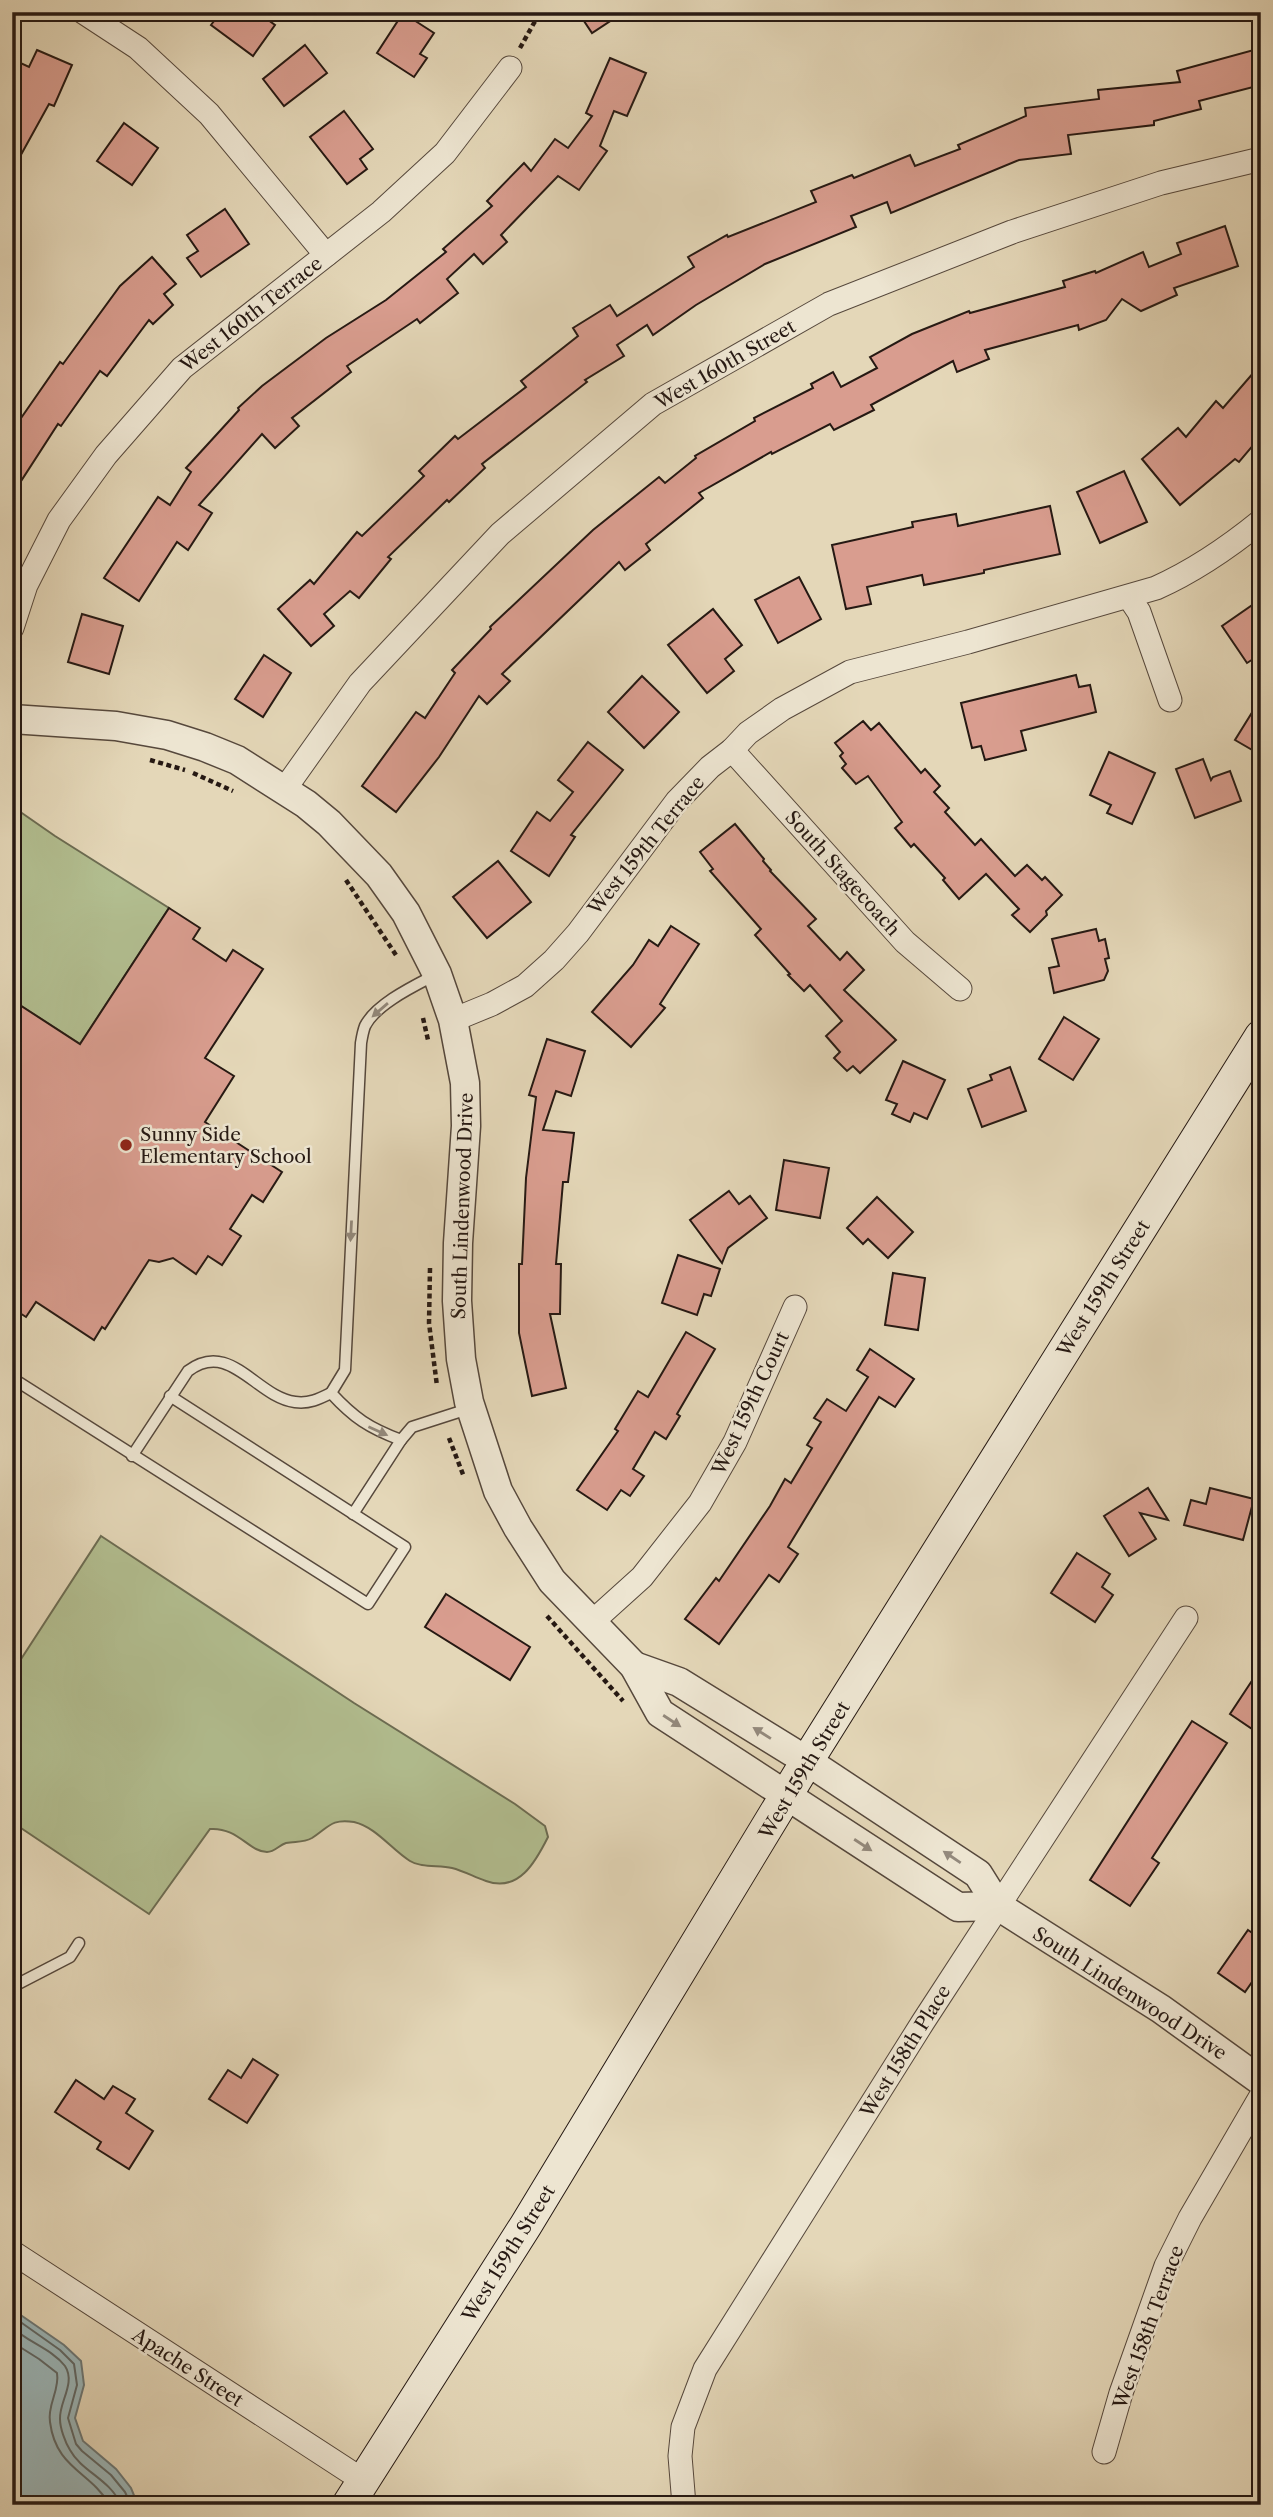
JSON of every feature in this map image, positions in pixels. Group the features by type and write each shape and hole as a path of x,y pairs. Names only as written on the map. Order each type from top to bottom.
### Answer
{"main road":[{"name":"West 159th Street","path":"356,2493 526,2225 807,1761 1261,1036"}],"street":[{"path":"83,12 138,48 209,114 326,255"},
{"name":"West 160th Terrace","path":"12,628 26,585 59,520 106,455 182,368 381,212 445,153 510,68"},
{"name":"West 160th Street","path":"284,790 360,683 500,534 653,404 842,299 1012,232 1161,183 1261,159"},
{"name":"West 159th Terrace","path":"453,1020 492,1004 524,986 554,960 578,933 677,801 748,733 782,709 850,672 1129,597 1183,576 1233,544 1261,521"},
{"path":"1129,597 1139,612 1170,699"},
{"name":"South Lindenwood Drive","path":"12,719 116,726 167,735 205,747 237,761 306,804 329,823 379,875 406,913 437,974 453,1020 465,1083 466,1126 457,1301 461,1359 471,1408 498,1491 518,1528 552,1581 635,1666 660,1713 958,1907 998,1906"},
{"name":"South Stagecoach","path":"732,750 905,942 960,989"},
{"name":"West 159th Court","path":"591,1623 642,1577 699,1503 736,1442 795,1307"},
{"name":"West 158th Place","path":"684,2505 680,2456 683,2427 705,2369 998,1906 1186,1618"},
{"name":"South Lindenwood Drive","path":"635,1666 679,1682 807,1761 978,1874 998,1906 1161,2009 1261,2081"},
{"name":"West 158th Terrace","path":"1104,2452 1121,2393 1166,2266 1190,2218 1261,2096"},
{"name":"Apache Street","path":"12,2252 356,2493"}],"lane":[{"path":"132,1456 170,1396 188,1371 196,1365 214,1361 227,1364 292,1402 309,1403 331,1393 345,1370 361,1043 366,1025 376,1012 406,990 437,974"},
{"path":"12,1378 368,1604 405,1547 170,1396"},
{"path":"331,1393 351,1415 366,1425 401,1440"},
{"path":"353,1514 412,1427 471,1408"},
{"path":"12,1987 70,1957 79,1943"}],"path":[{"path":"510,68 542,12"},
{"path":"146,759 191,772 242,795"},
{"path":"344,878 396,956"}],"green space":[{"path":"19,811 169,908 80,1044 12,1000 12,821"},
{"path":"101,1536 545,1826 548,1837 532,1865 517,1879 498,1884 452,1868 414,1863 369,1829 346,1821 330,1825 309,1840 286,1843 267,1852 254,1848 236,1835 220,1829 210,1829 149,1914 12,1822 12,1673"}],"water":[{"path":"12,2309 64,2345 81,2361 84,2385 75,2418 83,2441 116,2469 131,2488 138,2505 12,2505"}],"building":[{"path":"221,12 257,12 275,25 253,56 211,25"},
{"path":"578,12 624,12 592,33"},
{"path":"403,13 434,33 420,54 427,58 414,77 377,53"},
{"path":"305,45 327,73 284,106 263,79"},
{"path":"1261,48 1261,85 1199,101 1201,109 1154,121 1154,125 1068,135 1071,154 1019,160 891,213 887,202 851,216 856,227 765,264 696,305 653,335 647,325 617,345 624,356 585,380 587,382 482,464 485,468 449,502 447,500 388,557 391,559 359,598 350,591 324,614 334,626 311,646 278,609 310,580 314,584 357,532 362,536 424,476 419,471 455,436 458,439 526,387 521,381 578,336 573,328 610,305 617,316 694,267 688,257 727,235 728,237 816,202 811,191 852,175 854,178 910,155 915,166 960,149 958,145 1026,116 1025,108 1099,99 1098,90 1180,82 1177,71"},
{"path":"37,50 72,65 54,106 49,104 12,171 12,59 29,67"},
{"path":"610,58 646,73 627,116 614,111 600,146 607,151 579,190 558,176 501,235 507,242 483,264 474,254 447,279 458,293 420,323 417,319 347,366 351,372 292,418 299,426 275,448 262,434 199,505 212,513 188,550 177,542 139,601 104,578 158,497 170,505 191,472 186,468 238,408 262,386 326,338 386,300 446,252 443,249 492,206 487,201 524,163 531,171 555,139 568,148 592,116 586,113"},
{"path":"344,111 373,149 360,159 367,169 347,184 310,137"},
{"path":"124,123 158,148 132,185 97,161"},
{"path":"225,209 249,244 201,277 187,258 198,251 187,235"},
{"path":"1225,226 1238,266 1174,288 1177,295 1141,311 1122,299 1106,320 1079,330 1078,325 985,350 989,359 957,372 953,361 871,405 874,410 834,430 830,424 772,454 771,452 699,493 703,498 646,544 650,550 625,570 619,562 502,674 510,681 487,704 479,696 439,757 396,812 362,786 416,712 425,718 455,673 452,670 490,627 593,530 659,477 665,483 696,458 695,456 755,421 754,418 813,388 811,384 833,372 841,387 877,368 870,357 912,334 969,311 970,313 1065,287 1063,281 1095,271 1096,273 1143,252 1149,267 1181,254 1177,243"},
{"path":"152,257 176,284 164,294 173,305 153,324 149,320 107,376 100,371 61,426 58,424 12,495 12,417 19,421 60,362 63,364 120,286"},
{"path":"1261,364 1261,436 1239,462 1235,459 1180,505 1142,459 1178,428 1186,437 1216,401 1223,408"},
{"path":"1124,471 1147,522 1100,543 1077,492"},
{"path":"1050,506 1060,554 924,585 922,575 867,587 871,604 846,609 832,545 913,527 912,522 956,514 958,526"},
{"path":"799,577 821,619 778,643 755,600"},
{"path":"1261,599 1261,654 1247,663 1222,626"},
{"path":"713,609 742,645 725,659 734,671 707,693 668,645"},
{"path":"82,614 123,626 109,674 68,662"},
{"path":"264,655 291,673 263,717 235,699"},
{"path":"1076,675 1079,687 1090,685 1096,712 1021,731 1026,750 985,760 981,746 972,748 961,703"},
{"path":"642,676 679,712 644,748 608,712"},
{"path":"1261,698 1261,755 1235,740"},
{"path":"863,721 871,730 879,723 921,773 925,769 940,786 934,792 949,808 945,812 975,845 981,839 1015,876 1027,865 1042,880 1045,877 1062,895 1030,932 1012,915 1019,909 986,874 959,899 943,880 945,878 914,844 911,847 895,828 902,822 868,776 856,784 842,768 846,764 840,756 843,753 835,743"},
{"path":"588,742 623,770 571,835 575,837 549,876 511,851 537,812 550,821 573,792 558,780"},
{"path":"1109,752 1155,773 1132,824 1107,813 1111,805 1090,795"},
{"path":"1203,759 1211,780 1230,771 1241,801 1195,818 1176,769"},
{"path":"735,824 764,859 770,871 816,919 808,926 840,960 847,952 864,970 844,990 896,1040 860,1073 853,1066 847,1071 834,1058 840,1052 826,1036 842,1021 810,985 804,991 788,975 790,974 755,935 761,929 710,871 713,869 700,852"},
{"path":"498,861 531,902 487,938 453,897"},
{"name":"Sunny Side Elementary School","path":"169,908 200,928 193,939 226,961 233,950 263,969 205,1058 234,1076 205,1122 282,1172 263,1202 252,1195 230,1229 241,1236 222,1265 208,1256 196,1274 173,1258 159,1262 149,1260 105,1329 102,1327 94,1340 36,1302 26,1317 12,1308 12,1000 80,1044"},
{"path":"671,926 699,944 660,1004 665,1008 631,1047 592,1012 633,965 649,940 658,946"},
{"path":"1096,929 1099,941 1105,939 1109,958 1105,959 1108,971 1104,980 1054,993 1049,968 1059,966 1052,939"},
{"path":"1064,1017 1099,1039 1073,1080 1039,1059"},
{"path":"547,1039 585,1051 571,1096 556,1091 543,1130 574,1133 568,1182 563,1182 556,1264 561,1264 560,1314 550,1314 566,1388 532,1396 519,1333 519,1264 522,1264 526,1178 536,1097 529,1095"},
{"path":"903,1061 945,1080 927,1119 914,1113 910,1122 892,1114 897,1104 886,1100"},
{"path":"1010,1067 1026,1111 982,1127 968,1089 992,1080 990,1075"},
{"path":"784,1160 829,1168 820,1218 776,1210"},
{"path":"729,1191 739,1204 750,1196 767,1218 728,1248 722,1263 690,1220"},
{"path":"877,1197 913,1232 888,1258 868,1239 863,1244 847,1228"},
{"path":"678,1255 720,1269 711,1296 704,1294 697,1315 662,1303"},
{"path":"893,1273 925,1278 918,1330 885,1325"},
{"path":"686,1332 715,1349 677,1414 680,1416 666,1439 655,1432 633,1469 644,1476 630,1496 621,1490 607,1510 577,1490 618,1431 615,1429 638,1391 648,1397"},
{"path":"870,1349 914,1379 895,1407 879,1397 788,1547 798,1554 779,1582 769,1575 719,1644 685,1619 716,1578 719,1581 785,1479 791,1483 812,1448 807,1445 821,1422 814,1418 827,1399 846,1411 868,1377 857,1370"},
{"path":"1148,1488 1168,1520 1140,1513 1156,1539 1129,1556 1104,1516"},
{"path":"1210,1488 1254,1499 1243,1540 1184,1525 1191,1500 1206,1504"},
{"path":"1077,1553 1110,1574 1102,1587 1113,1595 1095,1622 1051,1593"},
{"path":"446,1594 530,1647 510,1680 425,1627"},
{"path":"1261,1667 1261,1735 1230,1714"},
{"path":"1192,1721 1227,1743 1152,1858 1159,1863 1130,1906 1090,1880"},
{"path":"1248,1930 1261,1939 1261,1969 1245,1992 1218,1973"},
{"path":"253,2059 278,2075 247,2123 209,2099 228,2070 241,2078"},
{"path":"76,2080 104,2099 113,2086 135,2099 126,2113 153,2131 129,2169 97,2149 101,2142 55,2112"}],"place":[{"name":"Sunny Side Elementary School","path":"126,1145"}]}
